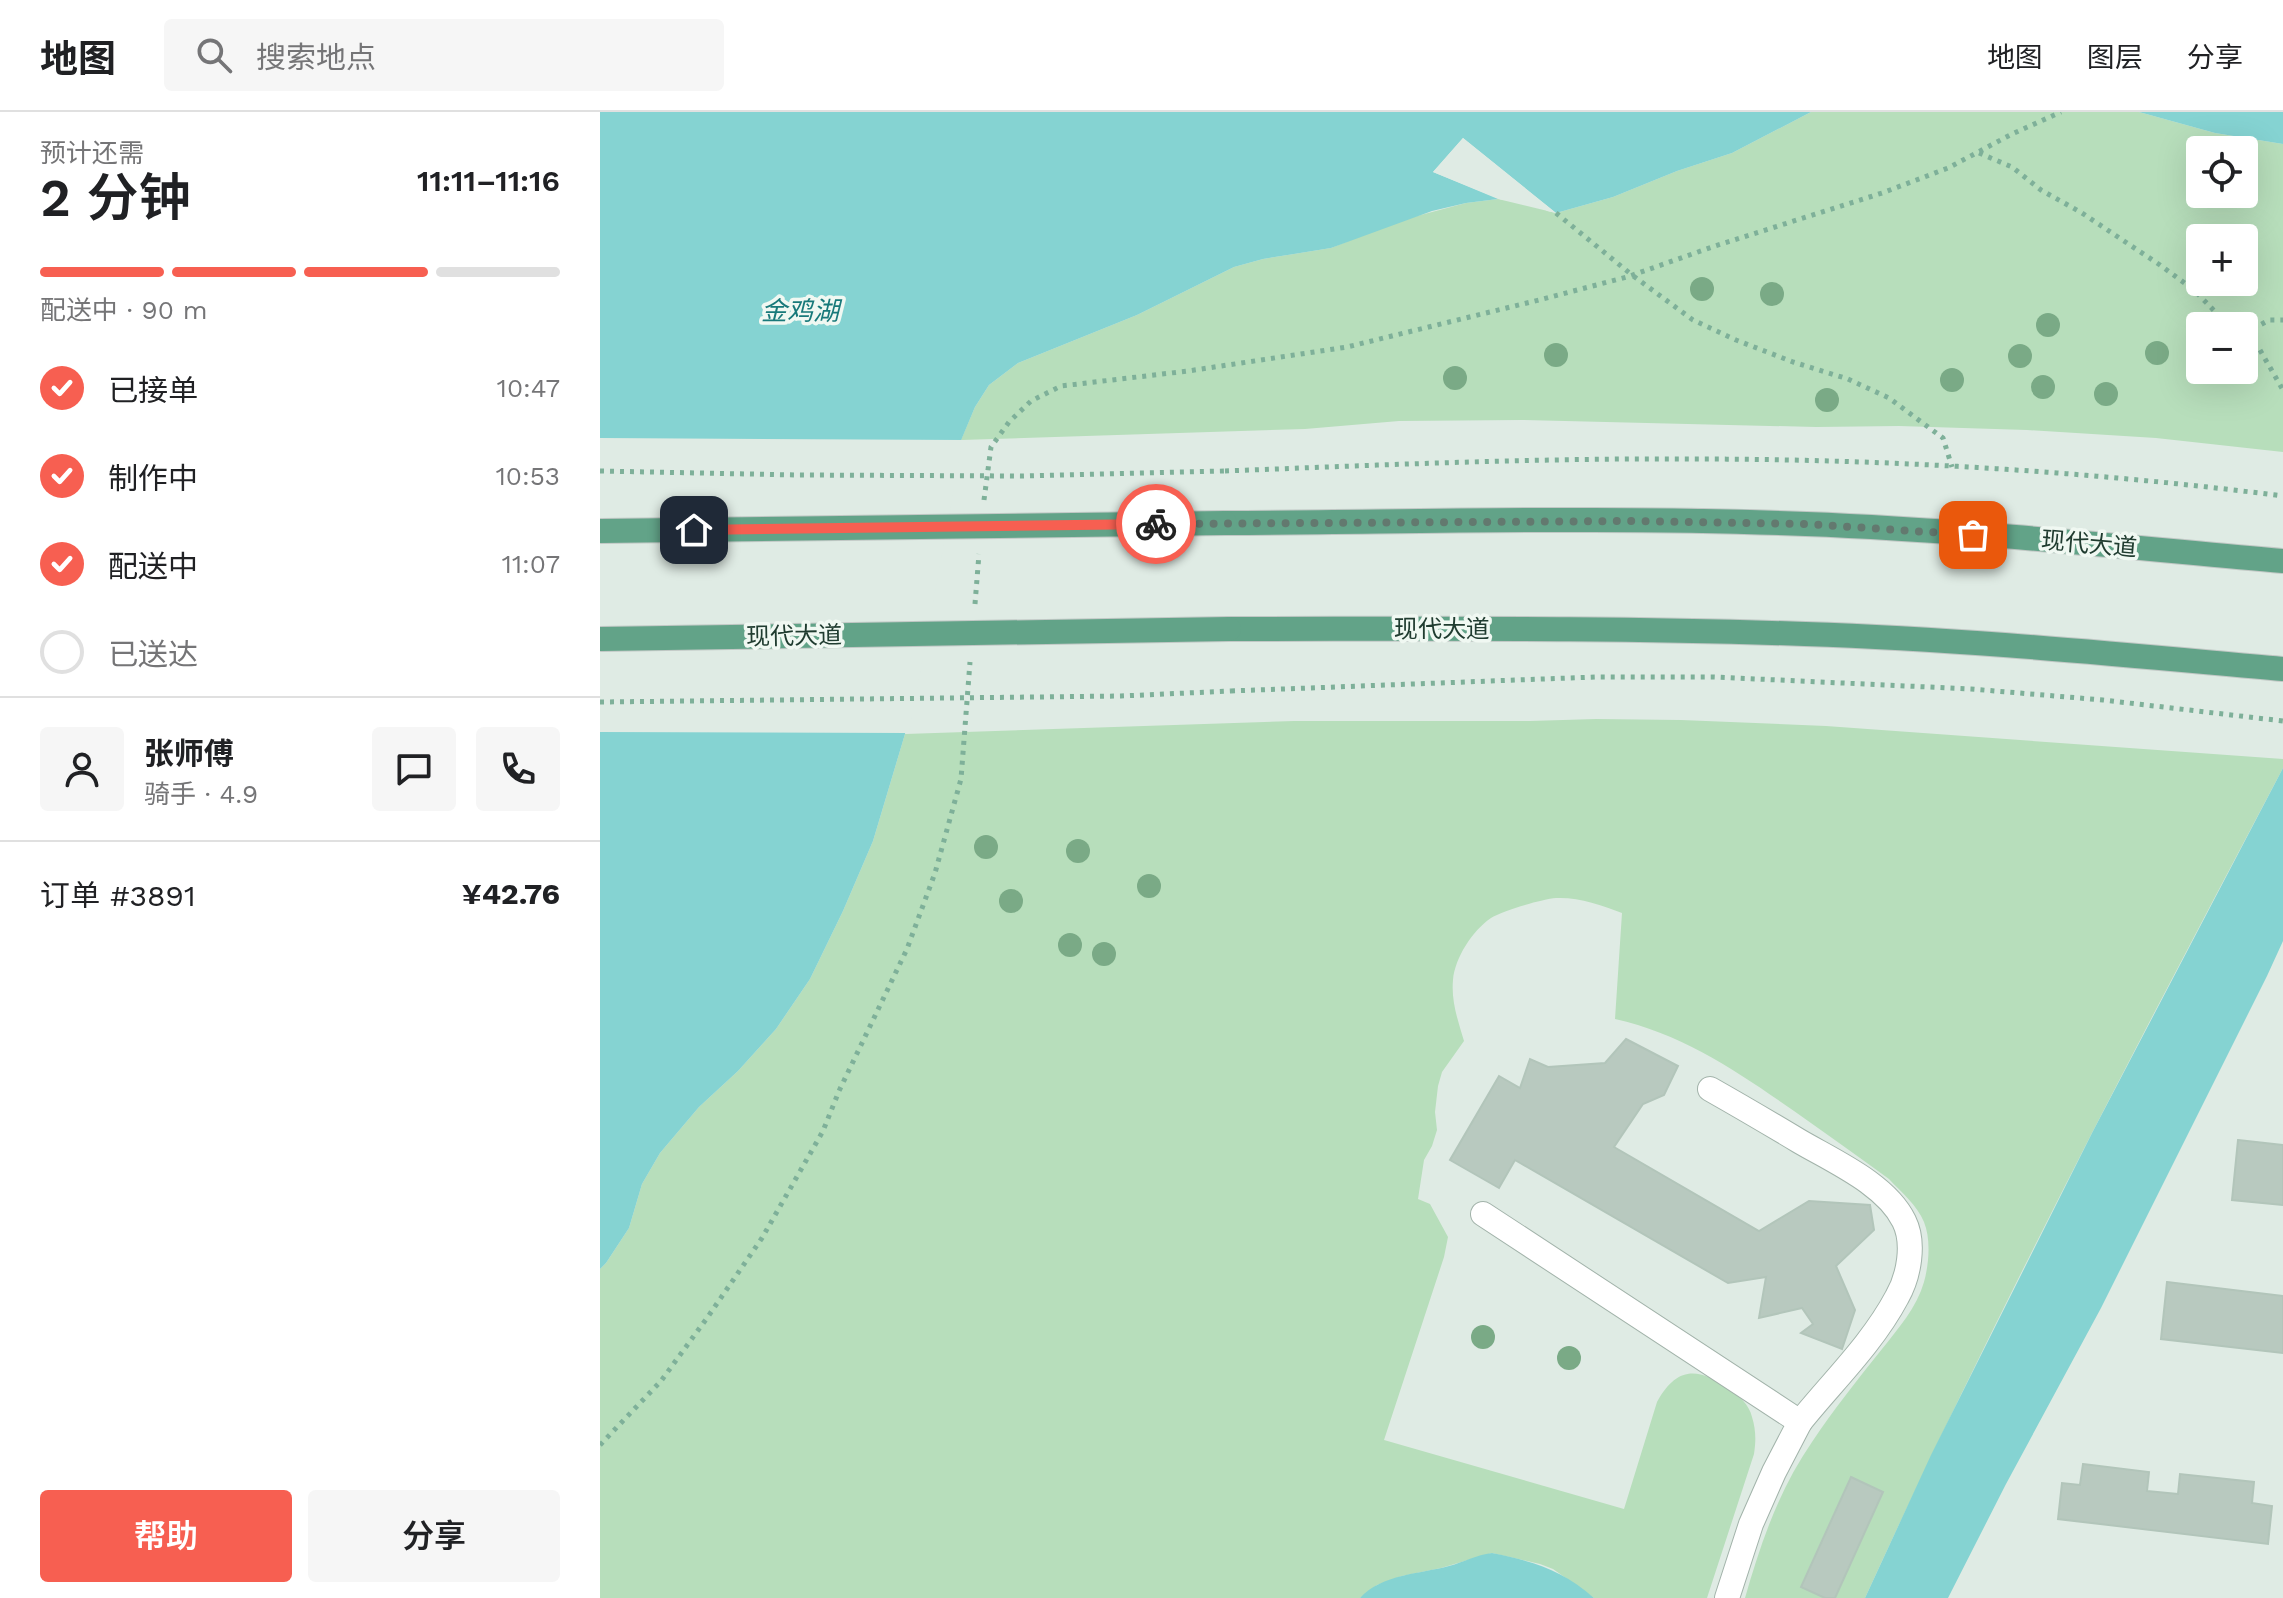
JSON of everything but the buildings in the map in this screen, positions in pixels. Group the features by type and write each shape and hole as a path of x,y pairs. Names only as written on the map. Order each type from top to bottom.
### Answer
{"main road":[{"name":"现代大道","path":"600,531 1225,523 1634,521 1807,524 2031,539 2283,561"},
{"name":"现代大道","path":"600,639 1229,629 1613,630 1806,634 2015,645 2283,669"}],"street":[{"path":"1710,1089 1857,1175 1888,1199 1905,1222 1910,1246 1907,1271 1898,1296 1873,1335 1800,1422 1774,1472 1751,1524 1727,1598"},
{"path":"1483,1214 1800,1422"}],"path":[{"path":"2049,117 2061,112"},
{"path":"1978,152 2012,167 2041,190 2082,213 2160,265 2194,290 2215,312"},
{"path":"1556,213 1693,320 1736,340 1848,379 1889,398 1943,438 1952,467"},
{"path":"2258,327 2269,320 2283,320"},
{"path":"2258,348 2283,390"},
{"path":"600,471 1021,476 1437,462 1692,459 1893,463 2187,485 2283,496"},
{"path":"600,702 1121,696 1595,677 1729,677 1971,689 2103,700 2283,721"}],"green space":[{"path":"1811,112 2139,112 2234,136 2186,136 2186,208 2258,208 2258,140 2283,144 2283,452 2156,438 2027,430 1521,420 1399,421 1305,429 961,440 975,407 989,385 1018,363 1137,315 1234,267 1331,248 1398,221 1466,203 1498,199 1556,213 1613,197 1732,153"},
{"path":"1596,719 1826,726 2283,759 2283,768 2121,1077 1964,1388 1865,1598 1745,1598 1772,1517 1800,1460 1917,1300 1928,1260 1928,1236 1924,1222 1913,1204 1889,1179 1752,1082 1687,1044 1615,1019 1622,913 1581,900 1556,898 1491,918 1471,938 1457,963 1453,996 1464,1041 1442,1072 1435,1112 1437,1130 1424,1160 1418,1199 1430,1204 1448,1237 1384,1440 1624,1509 1657,1402 1665,1390 1680,1376 1689,1374 1718,1382 1746,1404 1751,1412 1755,1440 1754,1454 1707,1598 1594,1598 1553,1569 1492,1553 1402,1576 1377,1585 1360,1598 600,1598 600,1269 629,1228 642,1184 660,1153 699,1107 738,1071 776,1029 810,979 873,841 905,734 1294,721"}],"water":[{"name":"金鸡湖","path":"600,112 1811,112 1732,153 1613,197 1556,213 1463,138 1433,172 1498,199 1432,211 1331,248 1234,267 1137,315 1018,363 989,385 975,407 957,450 905,734 873,841 843,911 810,979 776,1029 738,1071 699,1107 660,1153 642,1184 629,1228 600,1269"},
{"path":"2139,112 2283,112 2283,144 2258,140 2258,136 2215,133"},
{"path":"2283,768 2283,941 2101,1308 1948,1598 1865,1598 1931,1455 2092,1133"},
{"path":"1492,1553 1546,1568 1571,1580 1594,1598 1360,1598 1390,1579"}],"pier":[{"path":"1463,138 1556,213 1547,211 1464,143 1439,171 1500,196 1502,200 1433,172"},
{"path":"600,438 966,440 961,451 909,733 600,732"}],"way so far":[{"path":"1156,524 1634,521 1807,524 1973,535"}],"route":[{"path":"694,530 1156,524"}]}
